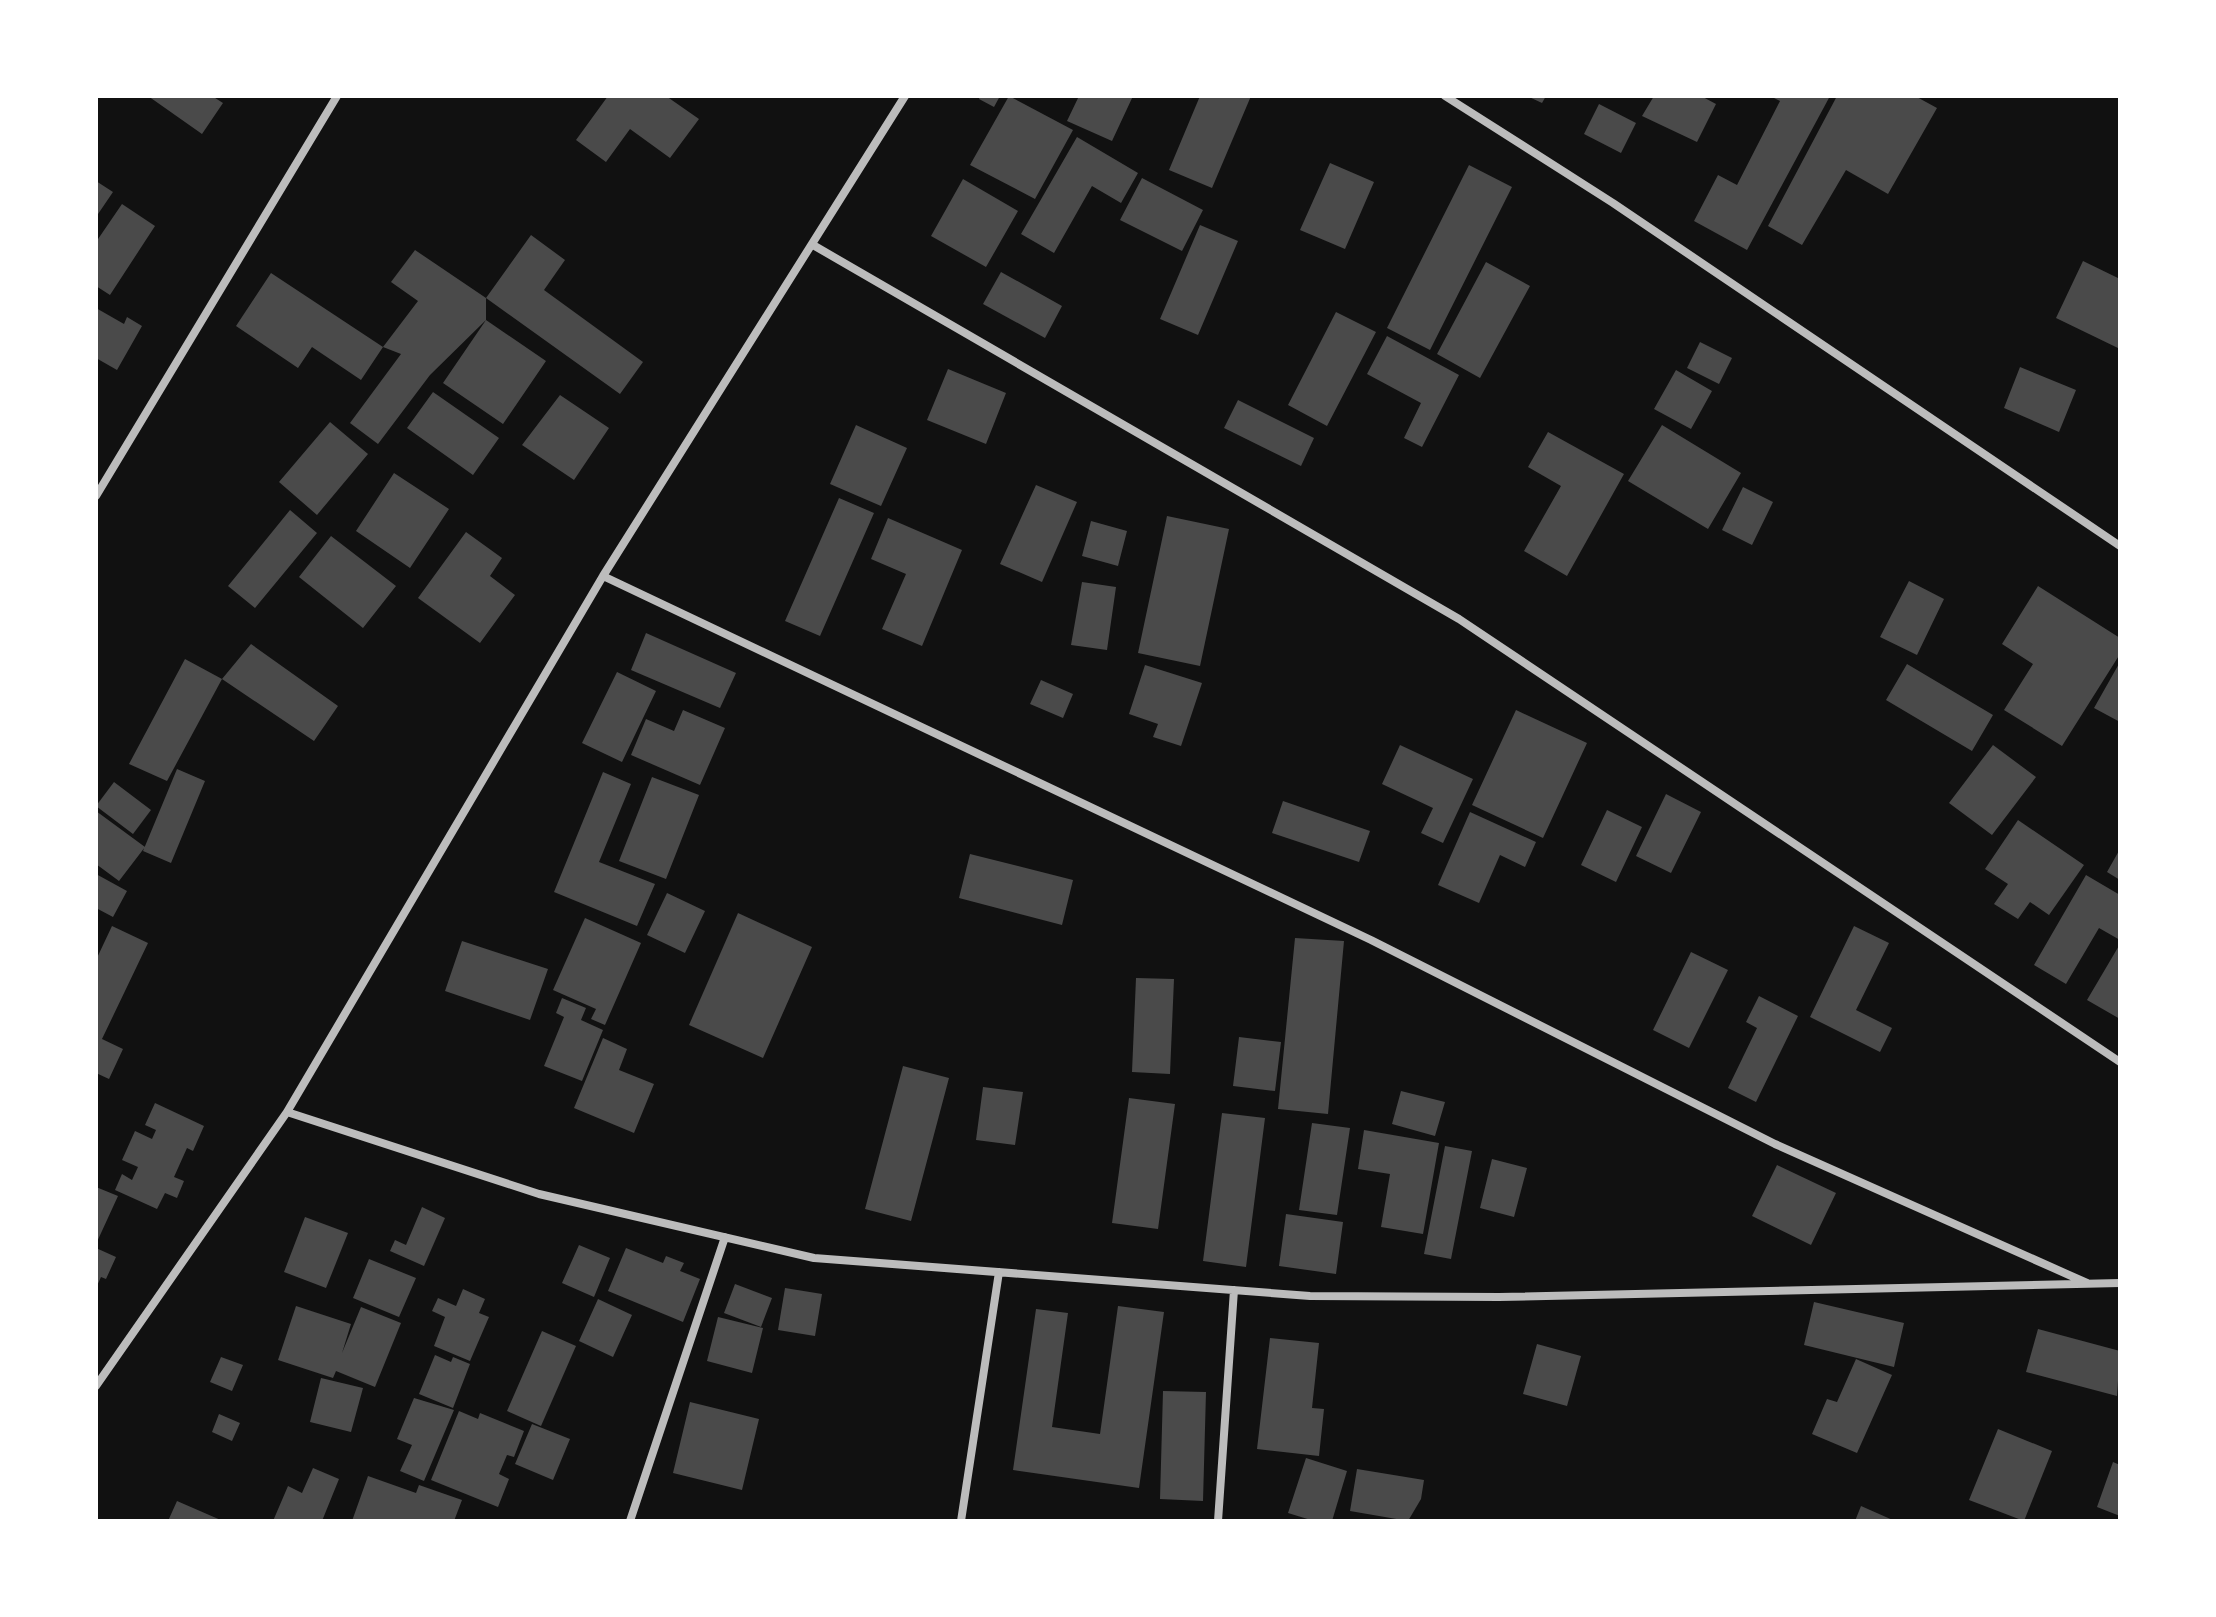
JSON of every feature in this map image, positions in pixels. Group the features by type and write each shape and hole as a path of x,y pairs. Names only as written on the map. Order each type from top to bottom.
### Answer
{"street":[{"path":"96,496 337,96"},
{"path":"96,1386 287,1112 603,576 905,96"},
{"path":"1445,96 1613,203 2120,546"},
{"path":"813,245 1459,619 2120,1062"},
{"path":"603,576 1371,940 1775,1144 2088,1284"},
{"path":"287,1112 539,1194 814,1258 1310,1296 1499,1297 2120,1283"},
{"path":"631,1521 725,1237"},
{"path":"961,1521 999,1272"},
{"path":"1218,1521 1234,1290"}],"building":[{"path":"148,96 212,96 223,103 202,134"},
{"path":"608,96 666,96 699,119 670,158 630,129 606,162 576,140"},
{"path":"980,96 1000,96 994,107 979,99"},
{"path":"1009,96 1073,130 1035,199 970,165"},
{"path":"1079,96 1133,96 1112,141 1067,121"},
{"path":"1200,96 1251,96 1212,188 1169,170"},
{"path":"1527,96 1546,96 1542,103"},
{"path":"1654,96 1701,96 1716,104 1697,142 1642,116"},
{"path":"1770,96 1830,96 1747,250 1694,221 1718,175 1737,185 1780,101"},
{"path":"1837,96 1915,96 1937,108 1888,194 1846,170 1802,245 1768,226"},
{"path":"1599,104 1636,123 1621,153 1584,134"},
{"path":"1077,137 1138,173 1121,203 1092,186 1054,253 1021,234"},
{"path":"1330,163 1374,182 1345,249 1300,230"},
{"path":"1469,165 1512,187 1430,350 1387,328"},
{"path":"1142,178 1203,210 1182,251 1120,220"},
{"path":"963,179 1018,211 986,267 931,236"},
{"path":"96,181 113,192 96,217"},
{"path":"122,204 155,226 110,295 96,286 96,242"},
{"path":"1200,225 1238,241 1198,335 1160,319"},
{"path":"531,235 565,260 544,290 643,362 620,394 486,298"},
{"path":"415,250 486,298 486,320 430,375 378,444 350,423 401,354 383,347 418,301 391,282"},
{"path":"2083,261 2120,279 2120,349 2056,318"},
{"path":"1486,262 1530,286 1480,378 1437,354"},
{"path":"1001,272 1062,306 1045,338 983,304"},
{"path":"271,273 383,347 361,380 312,347 298,368 236,326"},
{"path":"96,308 124,324 127,317 142,326 117,370 96,358"},
{"path":"1336,312 1376,332 1327,426 1288,405"},
{"path":"486,320 546,361 503,424 443,383"},
{"path":"1387,336 1459,375 1422,447 1404,438 1421,403 1367,374"},
{"path":"1700,342 1732,358 1719,384 1687,368"},
{"path":"2020,367 2076,390 2059,432 2004,408"},
{"path":"948,369 1006,393 986,444 927,420"},
{"path":"1676,370 1712,391 1691,429 1654,409"},
{"path":"433,392 499,438 473,475 407,428"},
{"path":"560,395 609,428 574,480 522,445"},
{"path":"1238,400 1314,438 1301,466 1224,428"},
{"path":"330,422 368,454 317,515 279,482"},
{"path":"856,425 907,448 881,506 830,484"},
{"path":"1662,425 1741,473 1708,529 1628,481"},
{"path":"1548,432 1624,474 1567,576 1524,551 1561,486 1528,467"},
{"path":"394,473 449,509 410,568 356,531"},
{"path":"1036,485 1077,502 1042,582 1000,564"},
{"path":"1743,487 1773,502 1752,545 1722,530"},
{"path":"839,498 874,513 820,636 785,621"},
{"path":"290,510 317,533 255,608 228,586"},
{"path":"1167,516 1229,529 1200,666 1138,653"},
{"path":"888,518 962,550 922,646 882,629 906,574 871,559"},
{"path":"1091,521 1127,531 1118,566 1082,556"},
{"path":"466,532 502,558 490,576 515,595 480,643 418,598"},
{"path":"331,536 396,586 363,628 299,577"},
{"path":"1909,581 1944,599 1917,655 1880,637"},
{"path":"1082,582 1116,587 1107,650 1071,645"},
{"path":"2038,586 2120,638 2120,654 2062,746 2004,710 2033,664 2002,644"},
{"path":"646,633 736,673 720,708 631,670"},
{"path":"251,644 338,706 314,741 222,679"},
{"path":"185,659 222,679 167,781 129,764"},
{"path":"2120,662 2120,722 2094,708"},
{"path":"1907,664 1993,715 1972,751 1886,700"},
{"path":"1145,665 1202,683 1181,746 1153,737 1158,724 1129,714"},
{"path":"617,672 656,691 622,762 582,743"},
{"path":"1041,680 1073,694 1063,718 1030,704"},
{"path":"683,710 725,728 700,785 631,755 646,719 674,731"},
{"path":"1516,710 1587,743 1543,838 1472,805"},
{"path":"1400,745 1473,779 1443,843 1421,833 1433,808 1382,784"},
{"path":"1993,745 2036,777 1992,835 1949,803"},
{"path":"177,769 205,781 171,863 143,851"},
{"path":"603,772 631,784 599,862 655,884 637,926 554,892"},
{"path":"652,777 699,795 666,879 619,861"},
{"path":"114,782 151,810 133,834 96,806"},
{"path":"1666,794 1701,812 1671,873 1636,856"},
{"path":"1283,801 1370,831 1359,862 1272,833"},
{"path":"1607,810 1642,827 1616,882 1581,865"},
{"path":"96,811 145,847 119,881 96,864"},
{"path":"1470,812 1536,842 1525,867 1500,855 1479,903 1438,885"},
{"path":"2018,820 2084,865 2049,915 2030,902 2018,919 1994,904 2008,884 1985,869"},
{"path":"2120,849 2120,880 2107,872"},
{"path":"970,854 1073,880 1062,925 959,898"},
{"path":"96,874 127,891 113,917 96,908"},
{"path":"2086,875 2120,895 2120,940 2099,928 2066,984 2034,965"},
{"path":"667,893 705,911 685,953 647,935"},
{"path":"738,913 812,947 763,1058 689,1025"},
{"path":"585,918 641,943 605,1025 591,1019 596,1009 553,990"},
{"path":"112,926 148,943 102,1039 123,1049 109,1079 96,1073 96,960"},
{"path":"1854,926 1889,943 1856,1010 1892,1028 1880,1052 1810,1017"},
{"path":"1295,938 1344,941 1328,1114 1278,1109"},
{"path":"462,941 548,969 530,1020 445,991"},
{"path":"2120,944 2120,1019 2087,1000"},
{"path":"1691,952 1728,970 1689,1048 1653,1030"},
{"path":"1136,978 1174,979 1170,1074 1132,1072"},
{"path":"1759,996 1798,1016 1756,1102 1728,1088 1757,1028 1746,1022"},
{"path":"562,998 586,1008 581,1020 603,1030 582,1081 544,1066 564,1017 556,1013"},
{"path":"1239,1037 1281,1042 1275,1091 1233,1086"},
{"path":"603,1038 627,1049 619,1070 654,1084 634,1133 574,1108"},
{"path":"903,1066 949,1078 911,1221 865,1209"},
{"path":"983,1087 1023,1092 1015,1145 976,1140"},
{"path":"1401,1091 1445,1102 1435,1136 1392,1124"},
{"path":"1129,1098 1175,1104 1158,1229 1112,1223"},
{"path":"155,1103 204,1126 193,1151 187,1148 174,1177 184,1181 177,1198 165,1193 157,1209 115,1190 122,1174 132,1180 138,1167 122,1160 135,1131 152,1139 156,1130 145,1125"},
{"path":"1222,1113 1265,1118 1246,1267 1203,1261"},
{"path":"1312,1123 1350,1128 1337,1215 1299,1210"},
{"path":"1364,1130 1439,1143 1423,1234 1381,1227 1390,1174 1358,1169"},
{"path":"1445,1146 1472,1151 1451,1259 1424,1254"},
{"path":"1492,1159 1527,1168 1514,1217 1480,1208"},
{"path":"1777,1165 1836,1193 1811,1245 1752,1216"},
{"path":"96,1187 118,1196 96,1244"},
{"path":"422,1207 445,1218 424,1266 390,1251 395,1240 406,1245"},
{"path":"1286,1214 1343,1222 1336,1274 1279,1266"},
{"path":"305,1217 348,1233 326,1288 284,1272"},
{"path":"579,1245 610,1258 594,1297 562,1283"},
{"path":"96,1248 116,1257 106,1279 101,1277 96,1288"},
{"path":"626,1248 663,1263 666,1256 684,1263 680,1271 700,1279 683,1322 608,1291"},
{"path":"369,1259 416,1278 399,1317 353,1298"},
{"path":"735,1284 772,1298 761,1327 724,1313"},
{"path":"785,1288 822,1294 815,1336 778,1330"},
{"path":"463,1289 485,1299 479,1313 489,1317 470,1361 434,1346 445,1317 432,1311 438,1298 456,1306"},
{"path":"598,1299 632,1315 613,1357 579,1341"},
{"path":"1814,1302 1904,1323 1894,1367 1804,1345"},
{"path":"296,1306 351,1324 342,1353 361,1307 401,1323 375,1387 336,1371 333,1378 278,1360"},
{"path":"1118,1306 1164,1312 1139,1488 1013,1470 1036,1309 1068,1313 1052,1427 1100,1434"},
{"path":"718,1317 763,1328 752,1373 707,1361"},
{"path":"2038,1329 2120,1351 2117,1396 2026,1372"},
{"path":"542,1331 576,1346 541,1426 507,1411"},
{"path":"1270,1338 1319,1343 1312,1408 1324,1409 1319,1456 1257,1449"},
{"path":"1537,1344 1581,1356 1567,1406 1523,1394"},
{"path":"435,1355 451,1362 453,1357 470,1364 453,1408 419,1394"},
{"path":"221,1357 243,1365 232,1391 210,1382"},
{"path":"1856,1359 1892,1375 1857,1453 1812,1434 1827,1399 1837,1402"},
{"path":"321,1378 363,1388 351,1432 310,1422"},
{"path":"1163,1391 1206,1392 1203,1501 1160,1499"},
{"path":"414,1398 454,1410 424,1481 400,1471 412,1445 397,1439"},
{"path":"690,1402 759,1419 742,1490 673,1473"},
{"path":"459,1411 478,1419 480,1413 524,1431 514,1457 507,1455 499,1474 509,1479 498,1507 431,1480"},
{"path":"219,1414 240,1423 232,1441 212,1432"},
{"path":"532,1424 570,1439 553,1480 515,1464"},
{"path":"1998,1429 2052,1451 2024,1521 1969,1500"},
{"path":"1306,1458 1347,1471 1332,1521 1314,1521 1288,1513"},
{"path":"2113,1462 2120,1465 2120,1516 2097,1507"},
{"path":"313,1468 339,1479 322,1521 273,1521 288,1486 302,1493"},
{"path":"1357,1469 1424,1480 1421,1499 1408,1521 1350,1511"},
{"path":"368,1476 416,1493 419,1485 462,1500 454,1521 352,1521"},
{"path":"177,1501 223,1521 168,1521"},
{"path":"1861,1506 1895,1521 1855,1521"}]}
